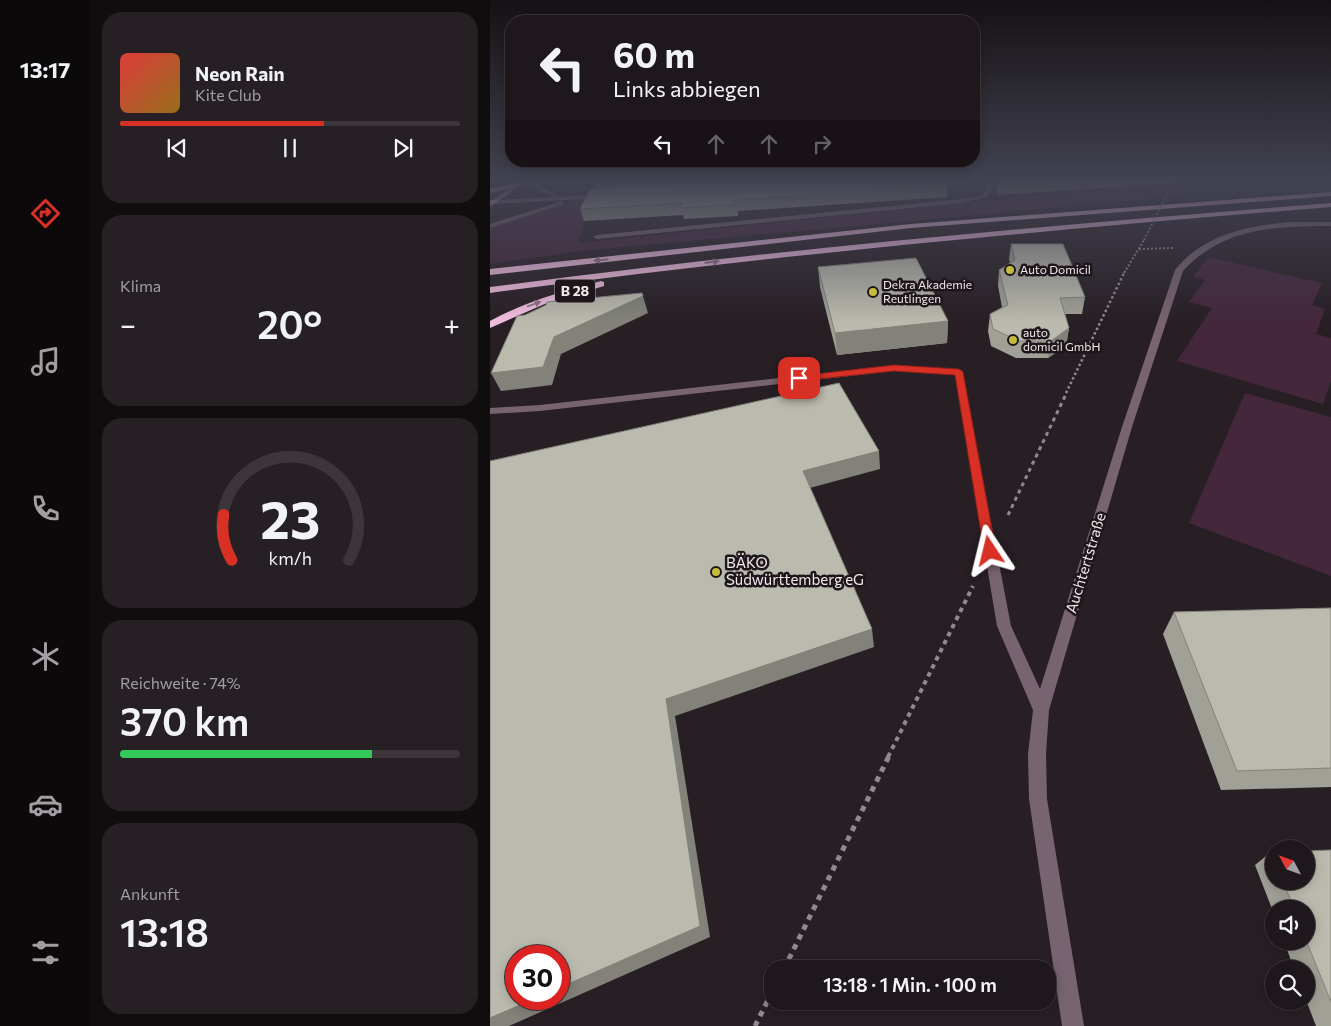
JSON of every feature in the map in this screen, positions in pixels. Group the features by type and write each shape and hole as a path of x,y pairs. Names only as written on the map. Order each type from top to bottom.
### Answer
{"highway":[{"name":"B 28","path":"490,272 902,228"},
{"name":"B 28","path":"490,290 664,268 962,235 1050,228"},
{"name":"B 28","path":"490,325 509,314 562,294 664,268"}],"street":[{"path":"597,238 697,228"},
{"name":"Auchtertstraße","path":"1073,1026 1038,798 1037,754 1041,710 1127,427 1179,270 1194,253 1228,236 1270,228"},
{"path":"490,411 540,408 894,368 959,372 1004,626 1041,710"}],"path":[{"path":"788,960 990,551 1128,265 1150,228"},
{"path":"756,1026 764,1009"}],"shaded area":[{"path":"490,228 583,228 578,243 724,228 834,228 590,250 490,264"},
{"path":"1208,257 1322,283 1312,305 1325,309 1316,334 1331,338 1331,381 1323,404 1177,361 1212,308 1189,302 1205,280 1193,277"},
{"path":"1245,393 1331,417 1331,576 1189,523"}],"building":[{"path":"1011,244 1063,244 1085,297 1060,298 1069,328 1051,341 1019,341 993,329 990,314 1008,305 999,270 1015,260"},
{"path":"916,258 948,321 835,333 818,267"},
{"path":"642,293 643,296 554,337 543,367 491,373 517,316 525,315 546,305 547,302"},
{"path":"839,383 879,451 803,471 872,629 666,699 700,926 570,983 570,945 505,945 505,1010 509,1010 490,1018 490,461"},
{"path":"1331,608 1331,768 1237,771 1174,612"},
{"path":"1331,850 1331,1002 1310,950 1315,950 1315,900 1290,900 1287,890 1315,890 1315,851"}],"place":[{"name":"Auto Domicil","path":"1010,270"},
{"name":"Dekra Akademie Reutlingen","path":"873,292"},
{"name":"auto domicil GmbH","path":"1013,340"},
{"name":"BÄKO Südwürttemberg eG","path":"716,572"}],"route":[{"path":"799,378 894,368 921,368 959,372 990,551"}]}
